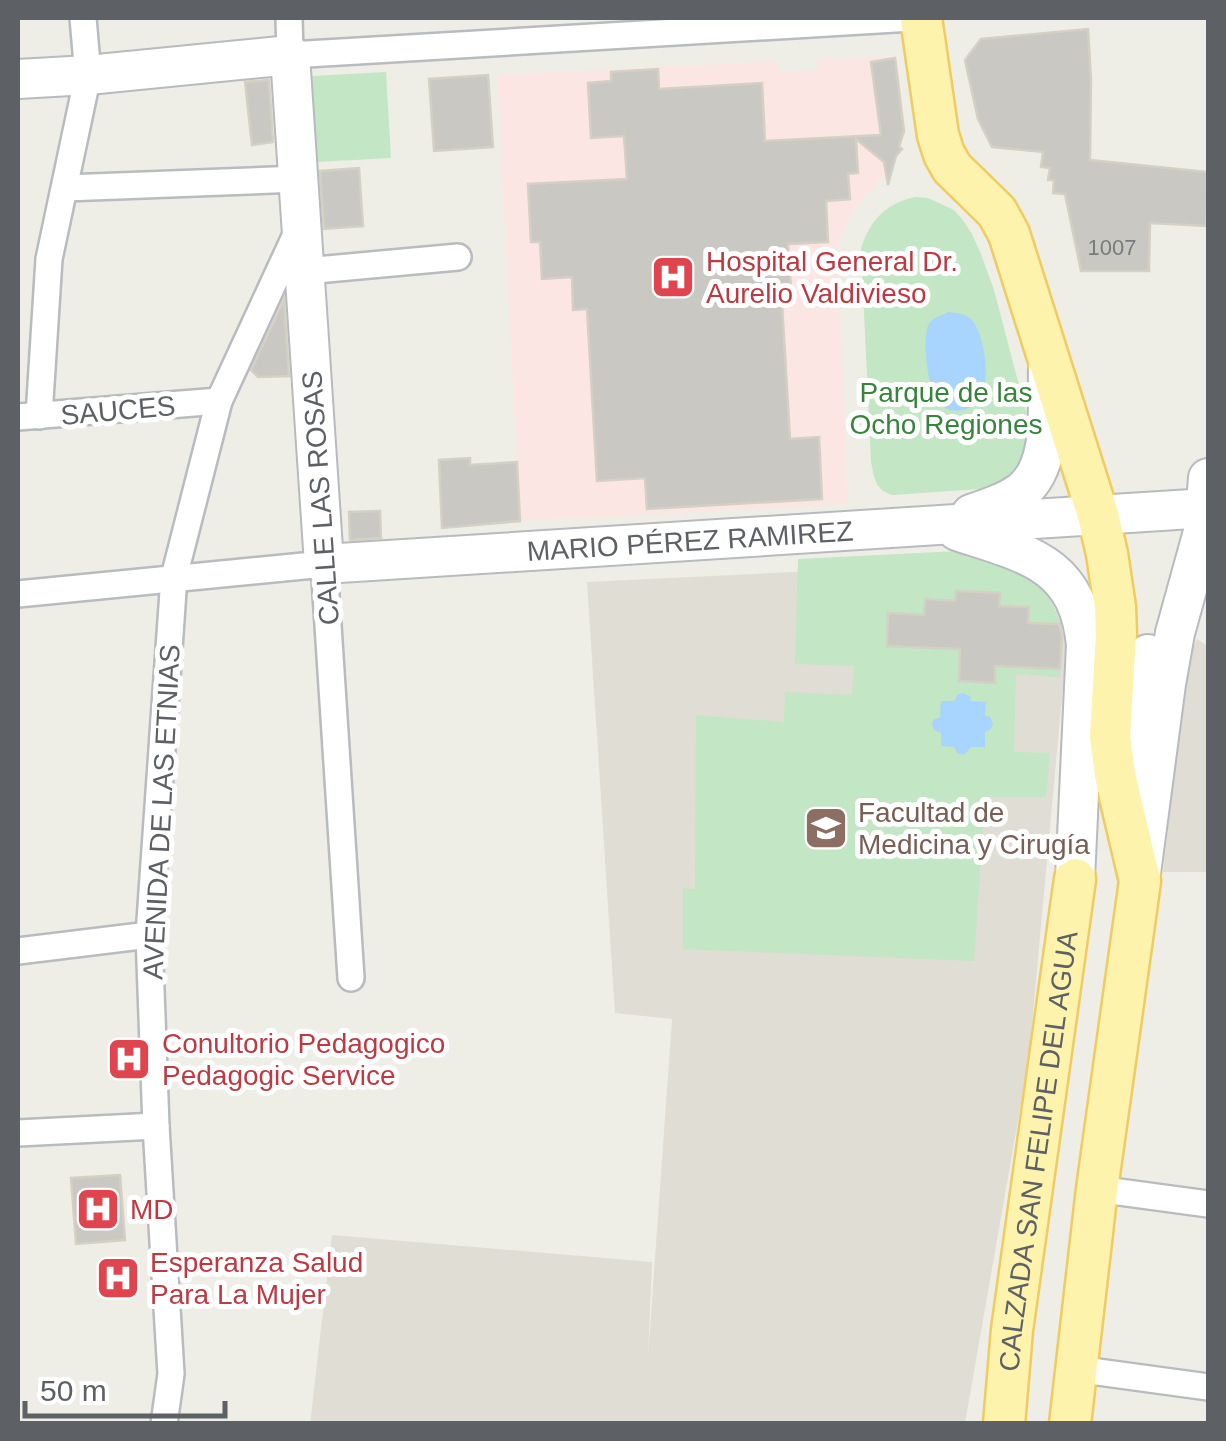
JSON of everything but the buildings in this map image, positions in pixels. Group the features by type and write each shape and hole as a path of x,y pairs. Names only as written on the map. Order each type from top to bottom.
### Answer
{"main road":[{"path":"921,18 944,154 952,168 1002,221 1016,254 1098,516 1115,607 1110,736 1115,775 1140,881"},
{"path":"18,79 88,75 290,36"},
{"name":"CALLE LAS ROSAS","path":"290,36 324,564"},
{"path":"941,526 1012,498 1041,468 1049,358"},
{"path":"1076,880 1130,736 1182,533 1208,498"},
{"path":"1070,1424 1097,1190 1175,633 1200,546 1208,498"},
{"name":"MARIO PÉREZ RAMIREZ","path":"324,564 1098,516 1208,498"},
{"path":"941,526 1034,558 1067,585 1080,610 1086,645 1076,880"},
{"name":"CALZADA SAN FELIPE DEL AGUA","path":"1004,1424 1012,1330 1076,880"}],"street":[{"path":"28,417 49,259 88,75 83,18"},
{"path":"290,36 912,18"},
{"path":"65,188 298,180"},
{"name":"AVENIDA DE LAS ETNIAS","path":"164,1424 170,1374 149,935 174,577 219,401 301,223"},
{"path":"304,271 458,257"},
{"name":"SAUCES","path":"28,417 219,401"},
{"name":"MARIO PÉREZ RAMIREZ","path":"18,594 324,564"},
{"name":"CALLE LAS ROSAS","path":"324,564 351,978"},
{"path":"18,952 149,935"},
{"path":"18,1133 156,1126"},
{"path":"1097,1190 1208,1204"},
{"path":"1076,1370 1208,1387"}],"shaded area":[{"name":"Hospital General Dr. Aurelio Valdivieso","path":"897,56 906,131 902,149 889,165 892,168 855,207 837,244 848,504 520,521 497,75 777,61 778,71 785,72 817,70 817,60"},
{"name":"Facultad de Medicina y Cirugía","path":"813,571 1048,604 1067,642 1029,1057 965,1423 310,1424 332,1235 652,1262 648,1358 672,1019 615,1013 587,582"},
{"path":"1197,639 1208,646 1208,872 1163,872 1186,662"}],"green space":[{"path":"386,72 391,158 317,162 312,76"},
{"name":"Parque de las Ocho Regiones","path":"915,197 928,198 954,210 963,220 994,290 1030,427 1024,473 994,488 893,495 882,490 875,478 861,249 880,215"},
{"path":"958,551 1010,562 1027,570 1049,597 1062,624 1060,677 1016,674 1014,752 1050,753 1046,797 985,797 974,961 683,949 683,888 695,889 696,715 784,722 785,692 852,695 854,666 795,664 798,559"}],"water":[{"path":"949,312 971,319 980,335 985,360 983,395 979,402 957,411 937,401 928,375 929,324"},
{"path":"963,693 971,701 986,702 985,715 993,724 985,732 985,747 971,747 964,755 954,747 941,746 941,733 932,725 940,717 941,701 954,701"}],"place":[{"name":"Hospital General Dr. Aurelio Valdivieso","path":"673,277"},
{"name":"Facultad de Medicina y Cirugía","path":"826,828"},
{"name":"Conultorio Pedagogico Pedagogic Service","path":"129,1059"},
{"name":"MD","path":"98,1209"},
{"name":"Esperanza Salud Para La Mujer","path":"118,1278"}]}
